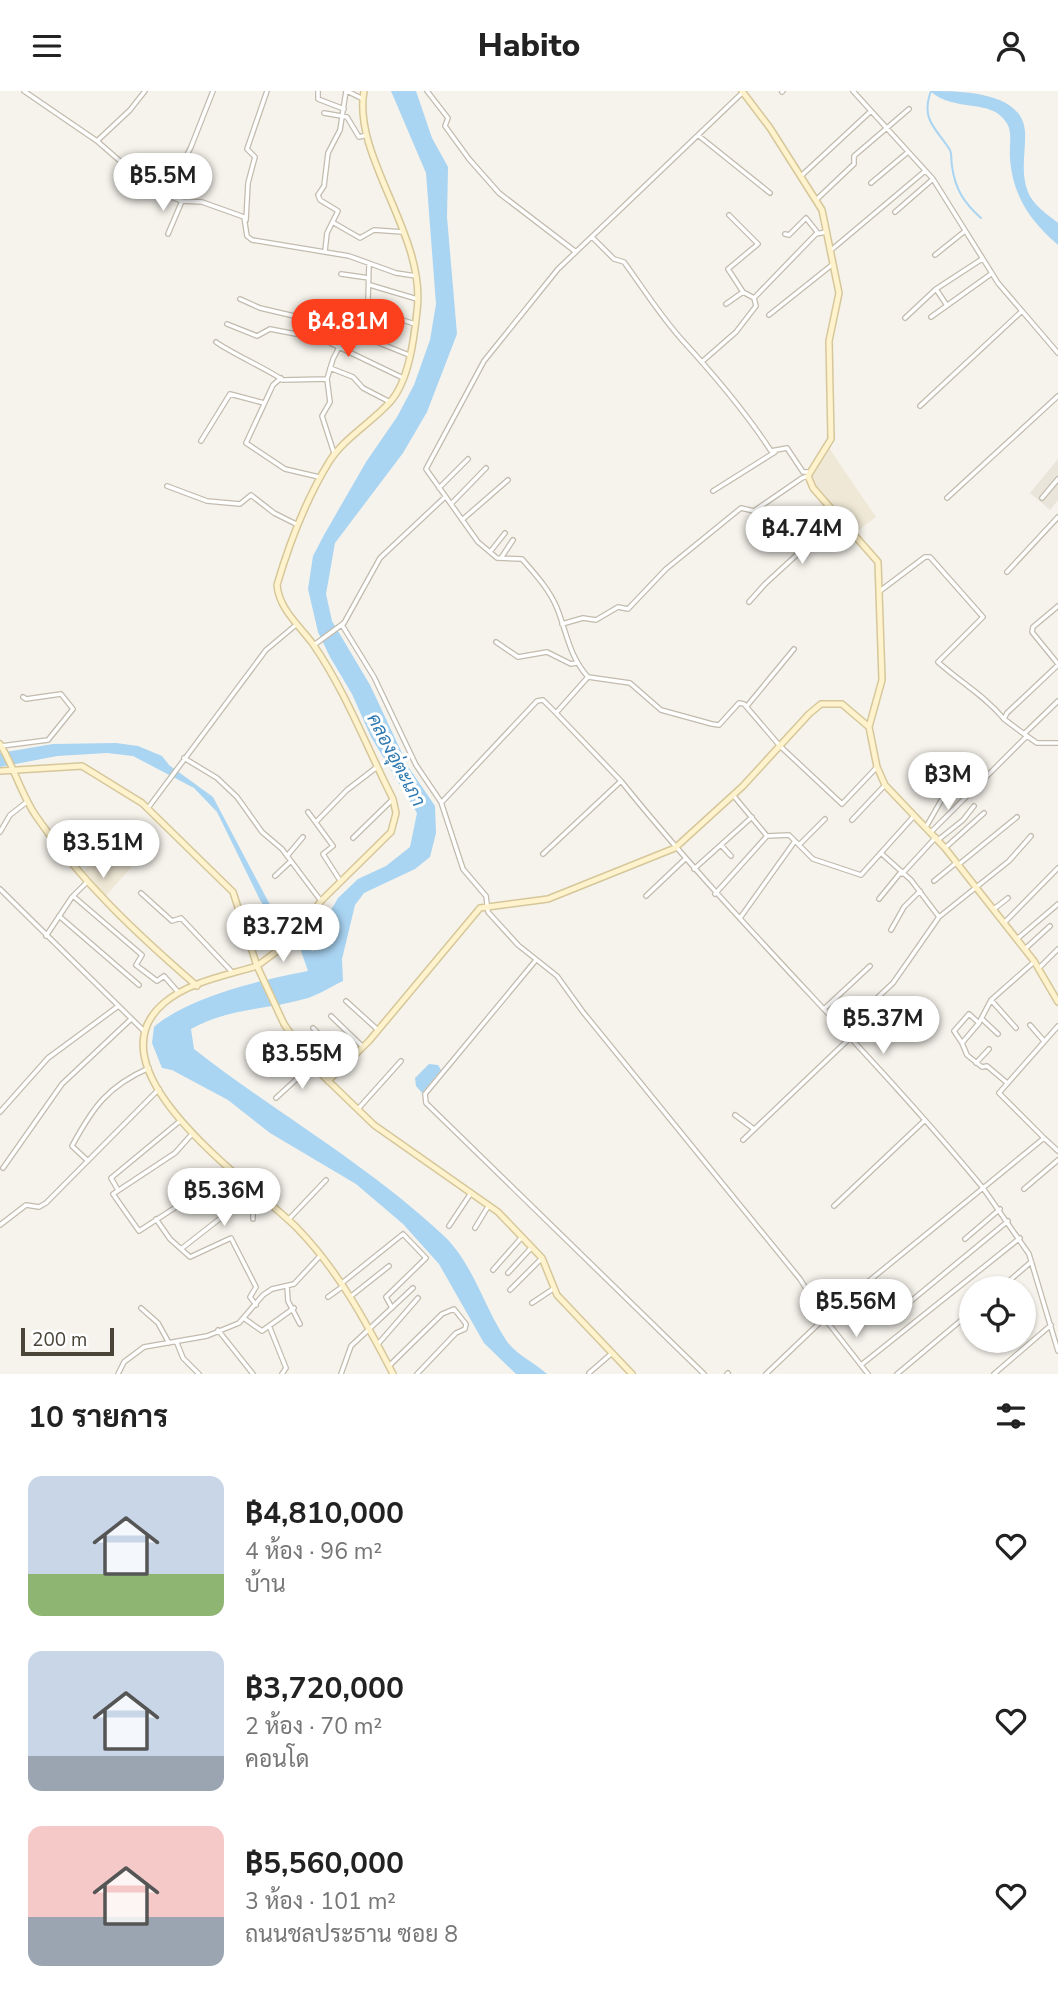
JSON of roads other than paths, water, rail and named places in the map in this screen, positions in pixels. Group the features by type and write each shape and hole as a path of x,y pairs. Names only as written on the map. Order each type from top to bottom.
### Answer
{"street":[{"path":"24,91 97,141 152,189 182,201 202,202 246,220"},
{"path":"97,141 130,110 145,91"},
{"path":"166,195 191,147 213,91"},
{"path":"267,91 247,149 255,157 248,183 247,236 252,240 325,251 416,277"},
{"path":"318,91 318,99 344,109"},
{"path":"325,251 327,233 338,212 320,200 318,194 324,186 328,153 342,116 347,91 363,99"},
{"path":"364,91 368,135 404,232 416,277 415,324 403,378 390,402 335,455 321,478 277,585 278,597 315,644 344,697 393,799 396,813 391,832 321,901 292,940 257,966 178,993 162,1003 145,1032 143,1047 159,1089 192,1135 230,1172 288,1220 322,1255 343,1284 393,1374"},
{"path":"427,91 448,118 444,126 491,184 576,252"},
{"path":"562,624 583,618 596,620 618,607 628,609 666,569 741,508 754,511 808,474 827,447 833,428 830,341 839,293 826,232 816,200 770,128 742,91 699,136 558,268 484,361 426,469 462,520 490,552 501,558 522,559 543,585 562,624 576,663 588,677 629,683 662,710 712,724 719,725 738,703 747,706 780,746 842,804 877,767"},
{"path":"853,91 933,179 991,274 1058,353"},
{"path":"816,200 854,165 854,156 909,109"},
{"path":"800,177 871,111"},
{"path":"324,113 347,117 359,137 368,135"},
{"path":"699,136 769,193"},
{"path":"871,183 908,152"},
{"path":"830,251 926,171"},
{"path":"895,212 933,179"},
{"path":"168,234 182,201"},
{"path":"703,360 736,332 756,306 754,298 743,292 728,269 756,246 757,241 729,215"},
{"path":"785,235 789,235 806,218 819,233"},
{"path":"334,223 360,238 374,230 404,232"},
{"path":"935,255 965,231"},
{"path":"754,298 819,233 826,232"},
{"path":"592,237 614,259 624,262 682,341 703,360 775,452"},
{"path":"905,318 936,289 982,258"},
{"path":"335,455 322,417 330,401 327,379 347,331 355,316 364,308 370,285 369,264"},
{"path":"769,316 833,264"},
{"path":"341,274 369,278"},
{"path":"931,317 946,303 991,274"},
{"path":"370,285 417,299"},
{"path":"936,289 946,303"},
{"path":"726,304 743,292"},
{"path":"240,299 260,308 347,331 409,355"},
{"path":"364,308 415,324"},
{"path":"920,406 1022,311"},
{"path":"227,324 257,336 270,329 310,336 403,378"},
{"path":"216,342 281,378 301,382 327,379"},
{"path":"330,368 353,377 363,388 390,402"},
{"path":"281,378 273,385 246,443 285,469 321,478"},
{"path":"201,441 230,394 264,403"},
{"path":"947,498 1058,396"},
{"path":"713,491 787,447 803,472 808,474 813,488 878,562 882,680 869,727 877,767 885,785 945,848 973,887 1025,949 1058,1002"},
{"path":"439,488 468,459"},
{"path":"451,504 486,468"},
{"path":"1042,498 1058,479"},
{"path":"462,520 508,480"},
{"path":"167,486 220,503 240,505 251,495 274,513 300,526"},
{"path":"315,644 341,625 380,558 445,497"},
{"path":"749,602 839,516"},
{"path":"1007,572 1058,517"},
{"path":"490,552 505,533"},
{"path":"501,558 513,541"},
{"path":"880,591 925,557 930,557 983,617 939,662 958,681 978,692 1004,719 1025,735 1037,743 1058,743"},
{"path":"1004,719 1058,665 1032,632 1033,627 1058,606"},
{"path":"148,808 266,650 297,624"},
{"path":"341,625 374,677 416,765 441,803 463,869 486,896 487,906 496,920 536,960 560,979 800,1279 825,1319 868,1374"},
{"path":"496,642 518,657 547,652 571,664 576,663"},
{"path":"747,706 794,649"},
{"path":"556,713 588,677"},
{"path":"23,697 26,699 61,694 73,709 48,740 1,745 28,801 62,852 87,882 197,986"},
{"path":"441,803 537,701 543,700 621,781 715,894 824,1009 984,1188 1020,1238 1032,1262 1058,1351"},
{"path":"879,899 1058,701"},
{"path":"328,1081 378,1030 472,914 487,906 548,899 675,848 733,795 821,704 842,704 869,727"},
{"path":"184,758 217,778 237,797 262,832 287,856 321,901"},
{"path":"0,779 3,771 14,769 82,766 148,808 233,892 244,934 262,977 298,1048 312,1065 356,1110 489,1205 533,1247 542,1258 553,1289 631,1374"},
{"path":"316,822 347,790 377,767"},
{"path":"543,854 621,781"},
{"path":"852,820 885,785"},
{"path":"926,827 950,785"},
{"path":"733,795 767,836"},
{"path":"353,838 393,799"},
{"path":"0,832 10,815 28,801"},
{"path":"935,837 963,820 974,806"},
{"path":"309,812 333,846 323,854 341,882"},
{"path":"945,848 984,813"},
{"path":"715,894 767,836 789,835 821,862 861,874 914,816"},
{"path":"694,869 753,817"},
{"path":"934,881 1017,817"},
{"path":"799,845 825,819"},
{"path":"843,1030 893,983 939,916 1009,861 1031,836"},
{"path":"287,856 303,838"},
{"path":"740,918 795,841"},
{"path":"721,845 731,856"},
{"path":"882,854 920,891 939,916"},
{"path":"646,896 685,859"},
{"path":"275,876 291,862"},
{"path":"1003,923 1058,867"},
{"path":"46,936 73,896 87,882"},
{"path":"0,889 145,1032"},
{"path":"891,930 904,907 920,891"},
{"path":"141,893 172,921 181,918 233,973"},
{"path":"73,896 142,955 136,965 151,979 157,981 164,976 178,993"},
{"path":"992,910 1008,898"},
{"path":"1017,939 1058,904"},
{"path":"59,916 139,985"},
{"path":"244,934 261,926"},
{"path":"1025,949 1050,926"},
{"path":"1039,968 1058,950"},
{"path":"536,960 425,1094 426,1103 704,1374"},
{"path":"962,1043 981,1021 991,1000 1034,961"},
{"path":"824,1009 870,966"},
{"path":"991,1000 1016,1028"},
{"path":"346,1001 378,1030"},
{"path":"0,1112 48,1058 117,1006"},
{"path":"998,1034 969,1014 954,1031 967,1055 982,1067 987,1066 1006,1082"},
{"path":"331,1016 363,1047"},
{"path":"3,1168 62,1084 130,1020"},
{"path":"1030,1025 1044,1041"},
{"path":"1058,1026 999,1093 1001,1098 1058,1151"},
{"path":"313,1028 346,1063"},
{"path":"743,1140 850,1038"},
{"path":"976,1063 989,1049"},
{"path":"356,1110 401,1061"},
{"path":"276,1098 312,1065"},
{"path":"88,1161 72,1146 86,1119 121,1081 149,1068"},
{"path":"0,1225 26,1205 39,1207 46,1203 159,1089"},
{"path":"735,1115 754,1129"},
{"path":"118,1190 111,1178 180,1121"},
{"path":"834,1206 924,1121"},
{"path":"192,1135 175,1153 113,1196 139,1231 230,1172"},
{"path":"766,1374 825,1319 1044,1138"},
{"path":"1024,1189 1058,1160"},
{"path":"288,1220 326,1180"},
{"path":"181,1249 254,1192"},
{"path":"449,1226 471,1193"},
{"path":"253,1219 253,1210 263,1199"},
{"path":"475,1228 489,1205"},
{"path":"965,1239 1000,1209"},
{"path":"156,1219 181,1249 194,1256 231,1238 256,1287 250,1297 256,1305"},
{"path":"911,1301 1008,1221"},
{"path":"328,1297 403,1234 426,1258 386,1297 392,1308"},
{"path":"493,1269 522,1237"},
{"path":"861,1366 1020,1238"},
{"path":"508,1273 533,1247"},
{"path":"118,1374 124,1362 144,1347 177,1343 245,1319 272,1289 298,1281 322,1255"},
{"path":"510,1290 542,1258"},
{"path":"1015,1276 1032,1262"},
{"path":"350,1297 389,1266"},
{"path":"287,1286 288,1300 300,1324"},
{"path":"341,1374 351,1346 413,1289"},
{"path":"532,1303 553,1289"},
{"path":"377,1344 418,1298"},
{"path":"141,1308 158,1324 169,1343"},
{"path":"245,1319 260,1330 270,1328 294,1308"},
{"path":"389,1366 442,1314 454,1310 466,1324 465,1329 456,1333 417,1374"},
{"path":"897,1374 959,1322"},
{"path":"993,1374 1051,1325"},
{"path":"270,1328 286,1368 282,1374"},
{"path":"218,1330 253,1374"},
{"path":"177,1343 183,1358 199,1374"},
{"path":"589,1373 611,1354"}],"water":[{"name":"คลองอุ่ตะเภา","path":"391,91 416,91 432,138 448,167 447,217 457,334 427,412 403,453 335,543 326,594 332,621 370,685 409,768 435,806 436,833 430,857 415,869 364,893 355,905 342,959 343,981 308,998 234,1013 191,1029 194,1049 384,1185 443,1235 470,1272 506,1340 547,1374 516,1374 484,1343 439,1264 403,1224 356,1184 270,1133 228,1100 172,1070 162,1068 152,1043 154,1027 169,1016 227,991 308,971 300,948 273,920 260,900 217,812 194,788 133,756 107,753 57,756 0,767 0,753 53,744 116,743 138,746 162,756 169,765 213,797 269,903 312,951 322,948 331,910 338,898 358,879 386,866 410,847 417,813 371,737 352,694 330,657 318,632 308,589 313,556 366,462 397,417 414,385 430,340 436,304 426,173"},
{"path":"930,91 988,96 1013,108 1022,118 1025,132 1026,185 1033,201 1058,223 1058,245 1031,217 1019,196 1012,172 1010,134 1006,122 991,110 950,102"},
{"path":"429,1064 438,1065 441,1070 422,1093 416,1086 415,1078"}],"waterway":[{"path":"931,91 928,101 931,123 950,150 953,174 961,195 981,218"}]}
